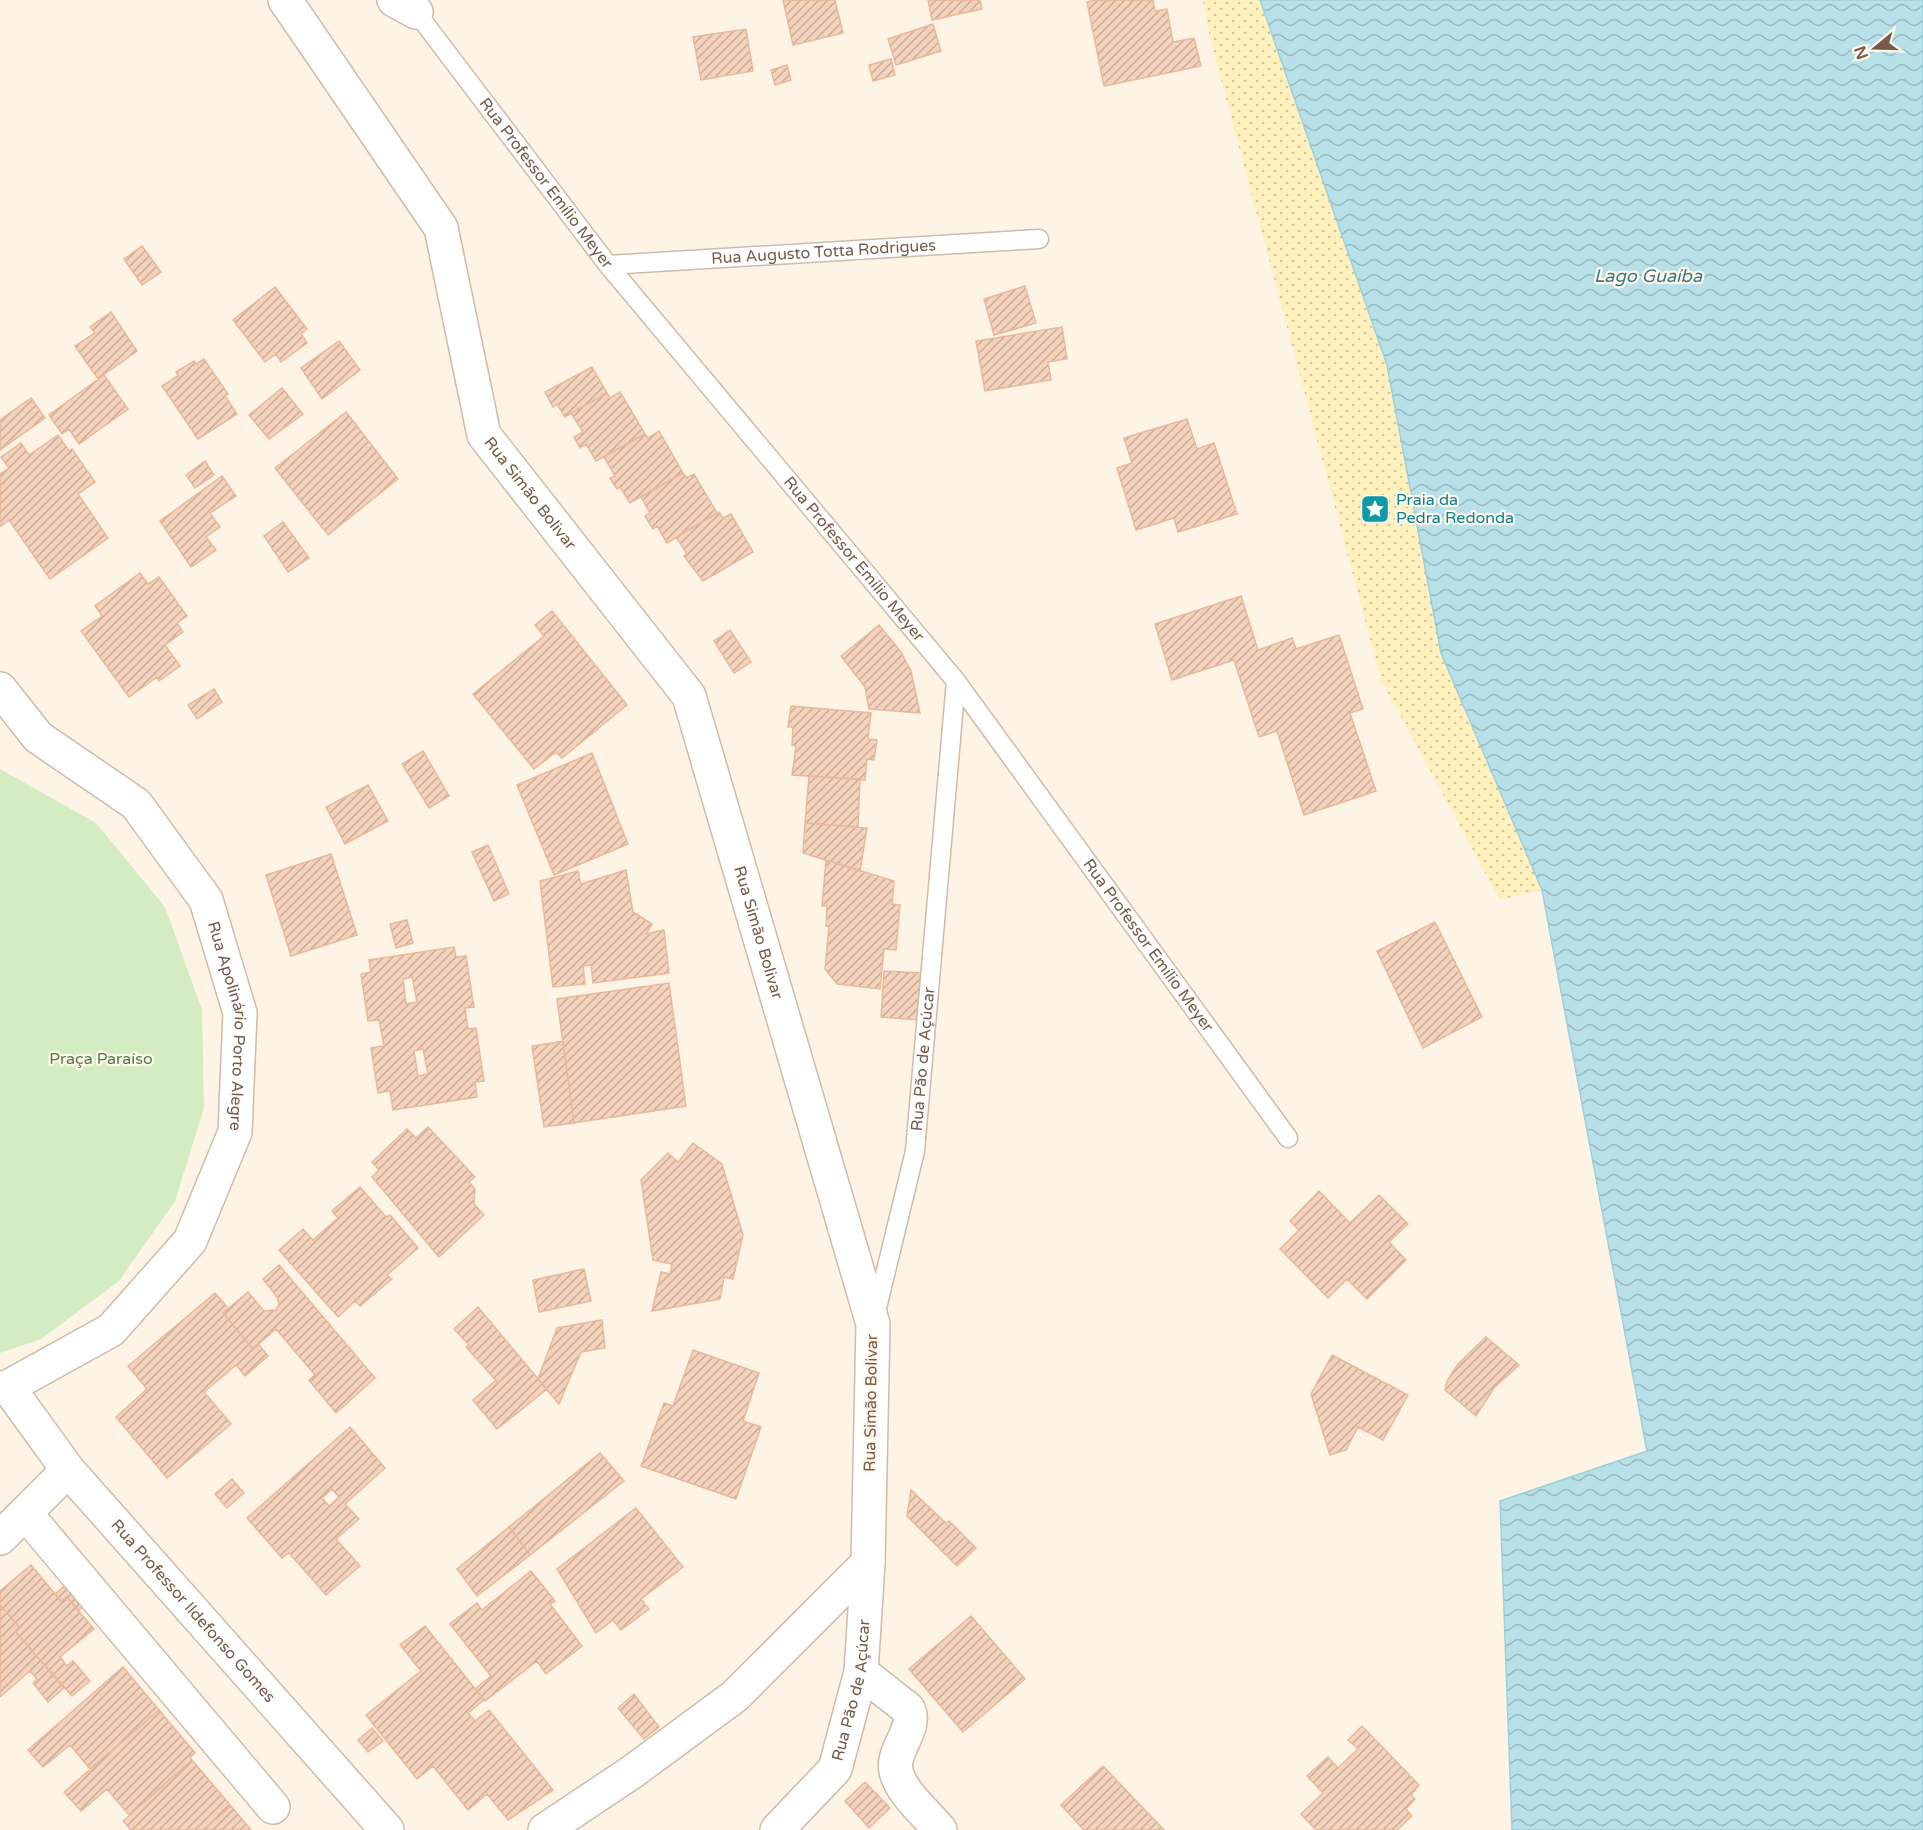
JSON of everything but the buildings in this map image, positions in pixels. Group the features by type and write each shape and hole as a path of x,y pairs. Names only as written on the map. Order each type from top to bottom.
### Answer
{"street":[{"name":"Rua Simão Bolivar","path":"285,0 441,228 484,435 689,696 873,1324 868,1563"},
{"name":"Rua Apolinário Porto Alegre","path":"0,688 38,737 136,804 206,900 240,1013 235,1132 190,1241 111,1330 4,1388"},
{"path":"0,727 38,737"},
{"name":"Rua Professor Ildefonso Gomes","path":"4,1388 68,1470 387,1830"},
{"path":"0,1538 68,1470"},
{"path":"26,1514 273,1807"},
{"path":"545,1830 632,1772 735,1696 868,1563"},
{"name":"Rua Pão de Açúcar","path":"777,1830 835,1769 861,1672 868,1563"},
{"path":"861,1672 908,1709 910,1724 895,1761 896,1772 901,1785 940,1830"}],"lane":[{"name":"Rua Professor Emílio Meyer","path":"408,4 608,265 956,681 1288,1138"},
{"name":"Rua Augusto Totta Rodrigues","path":"608,265 1039,239"},
{"name":"Rua Pão de Açúcar","path":"873,1324 915,1151 956,681"}],"sand":[{"name":"Praia da Pedra Redonda","path":"1203,0 1260,0 1387,365 1441,653 1542,890 1500,900 1381,680 1210,38"}],"green space":[{"name":"Praça Paraíso","path":"0,769 96,823 165,907 202,1010 204,1108 175,1201 119,1281 41,1339 0,1353"}],"water":[{"name":"Lago Guaíba","path":"1260,0 1923,0 1923,1830 1512,1830 1500,1501 1647,1451 1542,890 1441,653 1387,365"}],"place":[{"name":"Praia da Pedra Redonda","path":"1375,509"}]}
